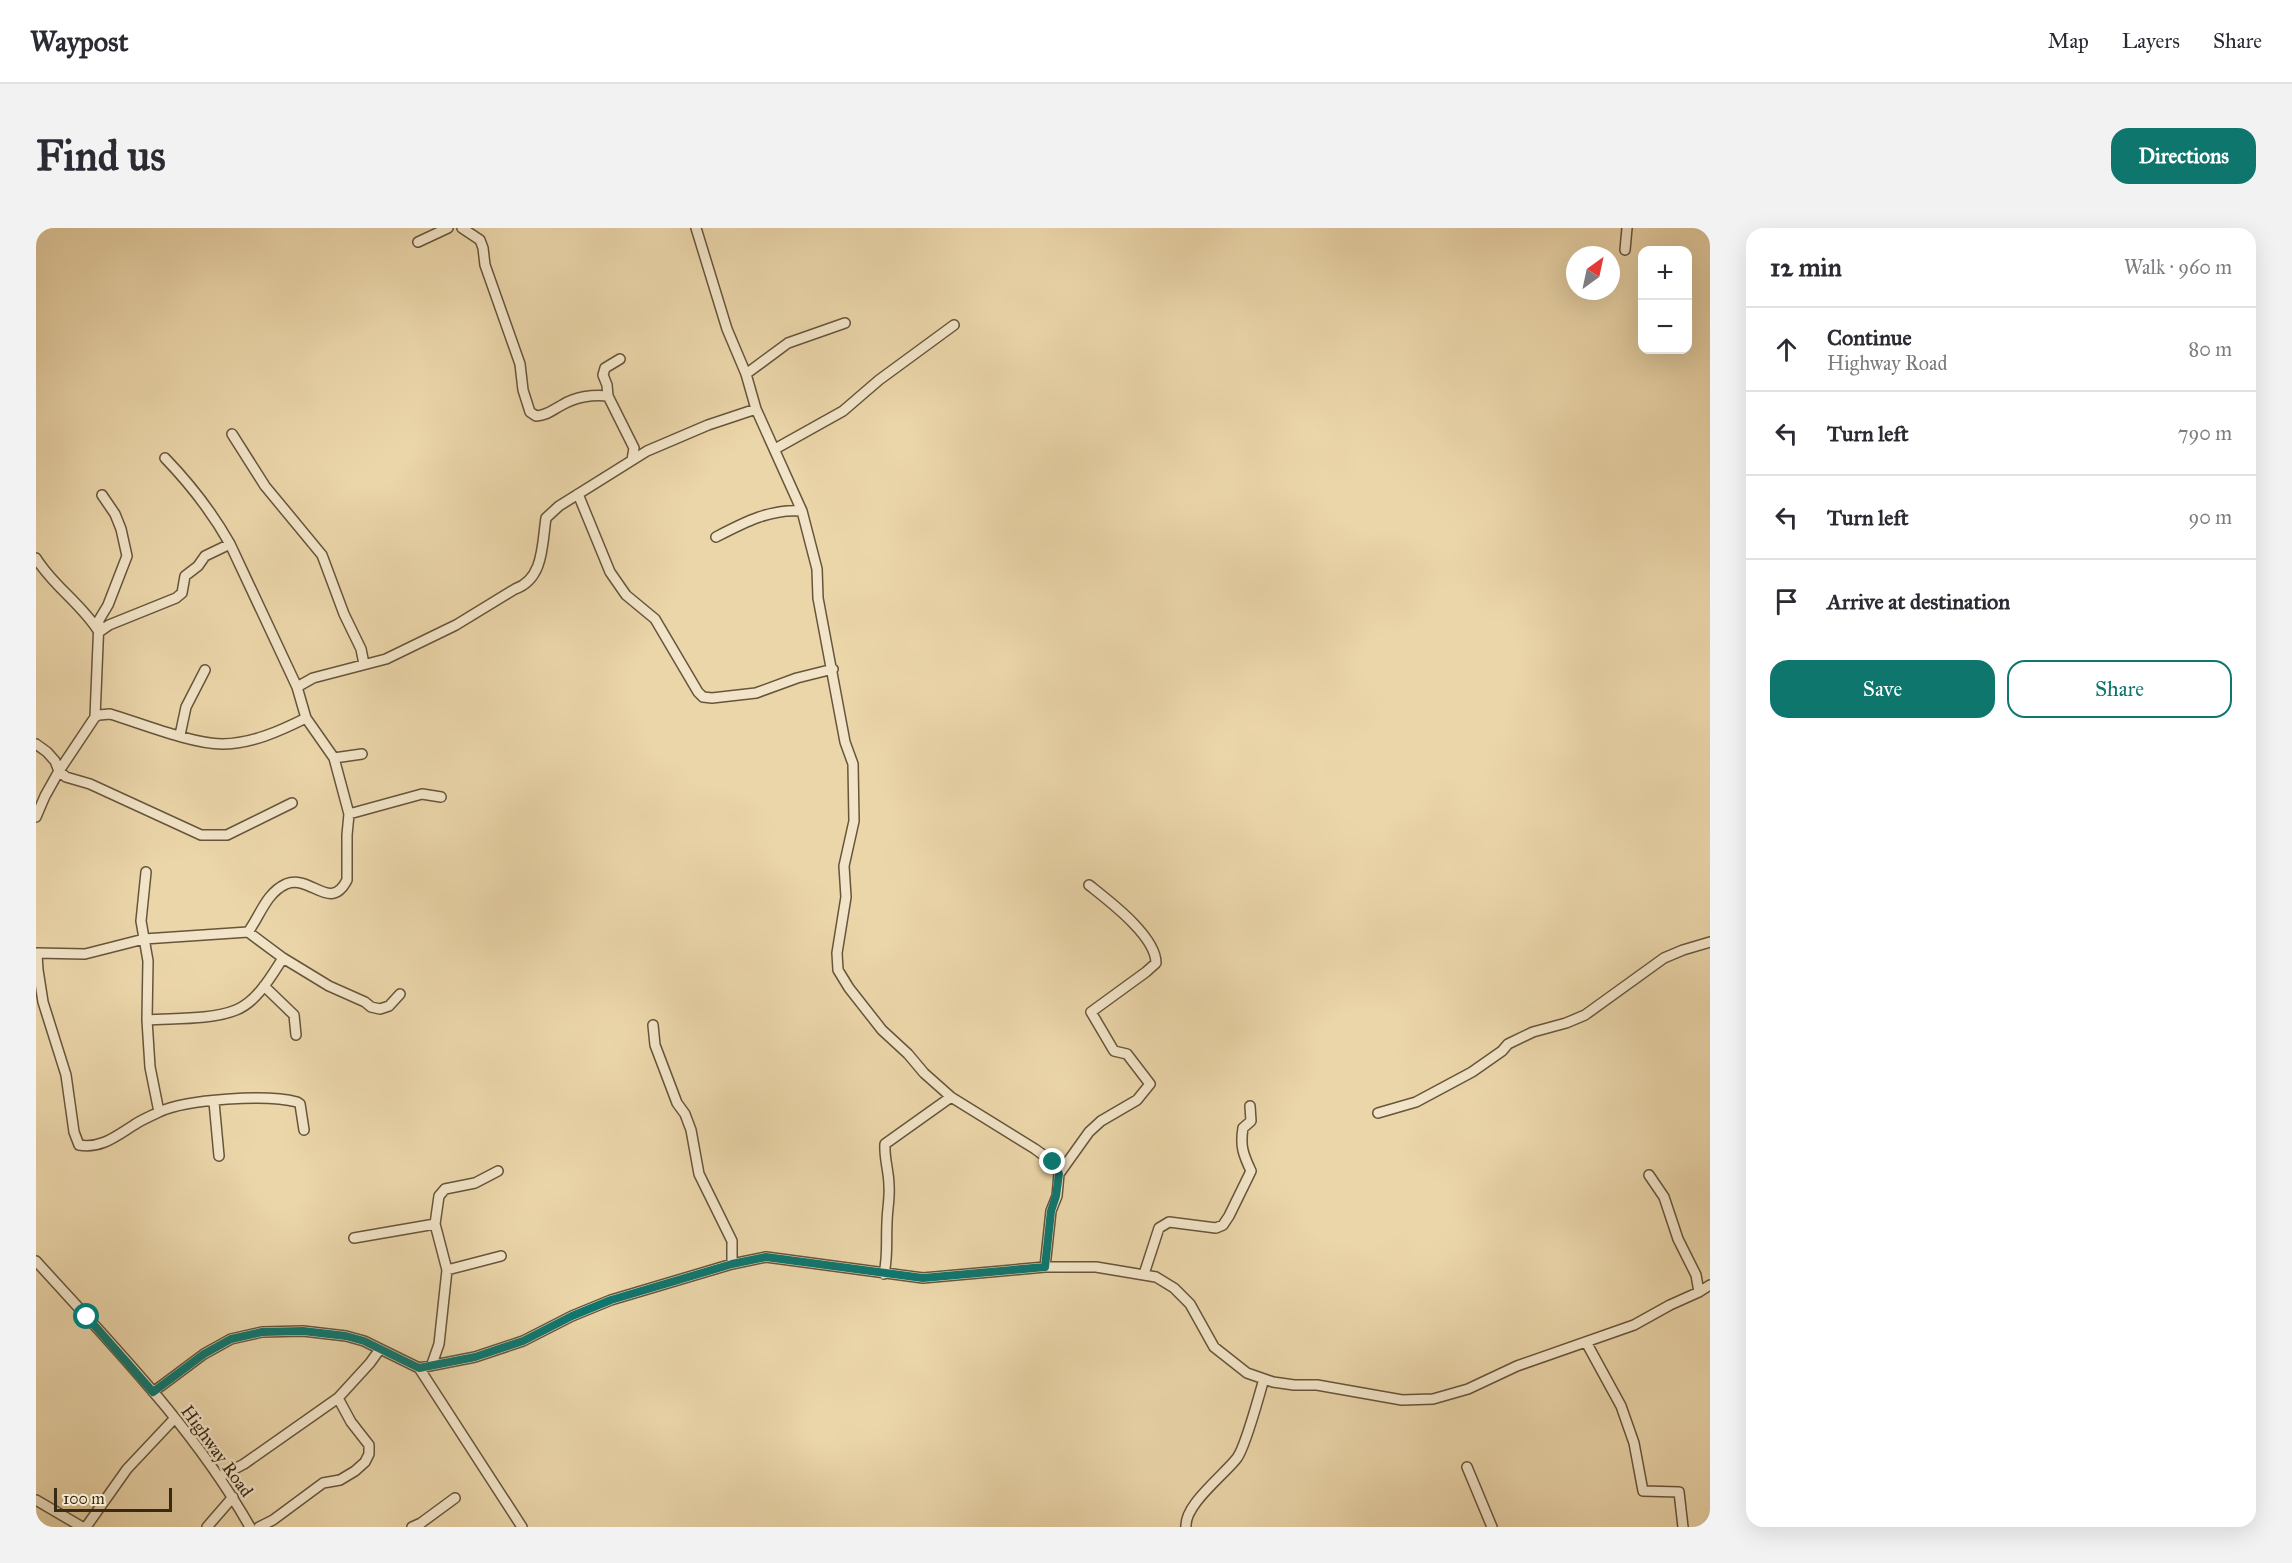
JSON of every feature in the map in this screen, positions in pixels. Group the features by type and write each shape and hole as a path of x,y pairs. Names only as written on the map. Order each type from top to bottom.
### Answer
{"street":[{"path":"418,242 448,228"},
{"path":"462,228 480,240 483,248 485,265 520,364 523,390 530,412 536,416 546,415 562,404 579,398 596,395 608,396"},
{"path":"696,228 756,409 802,510 817,569 818,598 845,742 853,764 855,791 854,821 844,866 846,897 837,953 838,970 882,1030 908,1054 924,1073 951,1097 1053,1162 1059,1174"},
{"path":"1625,250 1627,228"},
{"path":"746,374 788,343 845,323"},
{"path":"775,449 843,411 879,380 954,325"},
{"path":"620,359 603,371 608,396 634,448 632,460"},
{"path":"297,687 313,678 386,659 445,630 514,589 525,585 535,574 543,549 546,518 559,506 646,451 708,425 756,409"},
{"path":"232,434 265,486 322,555 344,614 361,649 364,664"},
{"path":"634,448 646,451"},
{"path":"165,458 187,481 230,544 297,687 306,718 334,758 350,814 346,835 347,880 344,887 330,895 306,884 295,882 285,885 266,902 248,932"},
{"path":"578,494 610,572 626,595 655,619 698,692 704,697 756,693 797,678 832,669"},
{"path":"36,817 59,771 95,717 99,620 108,605 126,556 121,529 115,514 102,495"},
{"path":"716,537 776,511 802,510"},
{"path":"99,632 109,625 176,598 182,593 186,576 198,566 205,556 230,544"},
{"path":"36,558 45,573 69,595 99,632"},
{"path":"180,735 186,707 205,670"},
{"path":"95,717 110,714 180,735 223,744 273,735 306,718"},
{"path":"36,744 56,761 59,771 66,777 90,784 201,835 213,837 227,835 292,803"},
{"path":"334,758 362,754"},
{"path":"350,814 422,794 441,797"},
{"path":"146,872 141,921 148,961 147,1020 150,1067 159,1112"},
{"path":"1045,1267 1051,1211 1059,1174 1089,1132 1101,1121 1137,1100 1150,1084 1127,1054 1113,1051 1091,1012 1146,972 1156,963 1156,956 1151,946 1121,911 1089,885"},
{"path":"303,1130 300,1104 293,1101 235,1098 214,1102 187,1102 135,1124 116,1138 92,1145 79,1145 74,1132 66,1075 43,1002 37,953 85,954 144,939 248,932 283,958 329,986 380,1010 389,1006 400,994"},
{"path":"1378,1113 1425,1097 1472,1072 1502,1051 1508,1044 1533,1032 1585,1015 1664,958 1710,942"},
{"path":"147,1020 215,1015 238,1010 264,986 283,958"},
{"path":"264,986 294,1015 296,1035"},
{"path":"653,1025 655,1045 676,1103 685,1114 691,1130 699,1174 732,1241 732,1264"},
{"path":"884,1274 888,1253 887,1227 890,1189 884,1156 885,1144 951,1097"},
{"path":"214,1102 219,1156"},
{"path":"1144,1274 1163,1224 1169,1222 1210,1228 1223,1225 1251,1171 1242,1153 1243,1128 1251,1120 1250,1107"},
{"path":"432,1364 439,1344 447,1270 435,1224 439,1196 445,1189 475,1183 498,1171"},
{"path":"1649,1175 1664,1197 1678,1239 1696,1275 1699,1292"},
{"path":"354,1238 435,1224"},
{"path":"447,1270 501,1256"},
{"path":"419,1368 485,1353 523,1341 572,1316 611,1300 732,1264 766,1257 923,1278 1045,1267 1096,1267 1156,1277 1174,1288 1190,1304 1214,1347 1247,1373 1294,1385 1326,1387 1402,1400 1433,1399 1468,1389 1517,1366 1634,1325 1699,1292 1710,1284"},
{"name":"Highway Road","path":"36,1261 175,1418 233,1497 250,1527"},
{"path":"153,1392 204,1354 231,1339 262,1332 303,1331 364,1341 419,1368 522,1527"},
{"path":"1586,1342 1621,1406 1634,1443 1643,1491 1679,1492 1683,1527"},
{"path":"219,1477 244,1464 338,1398 380,1349"},
{"path":"1186,1527 1185,1520 1191,1508 1239,1456 1264,1378"},
{"path":"259,1527 280,1516 323,1483 340,1480 356,1471 365,1462 369,1454 369,1445 351,1422 338,1398"},
{"path":"36,1500 84,1527 127,1468 175,1418"},
{"path":"1467,1467 1492,1527"},
{"path":"207,1527 233,1497"},
{"path":"412,1527 421,1523 454,1498"}],"route":[{"path":"87,1317 153,1392 204,1354 231,1339 262,1332 303,1331 346,1336 364,1341 419,1368 475,1357 523,1341 572,1316 611,1300 732,1264 766,1257 923,1278 1045,1267 1051,1211 1059,1174 1053,1162"}]}
